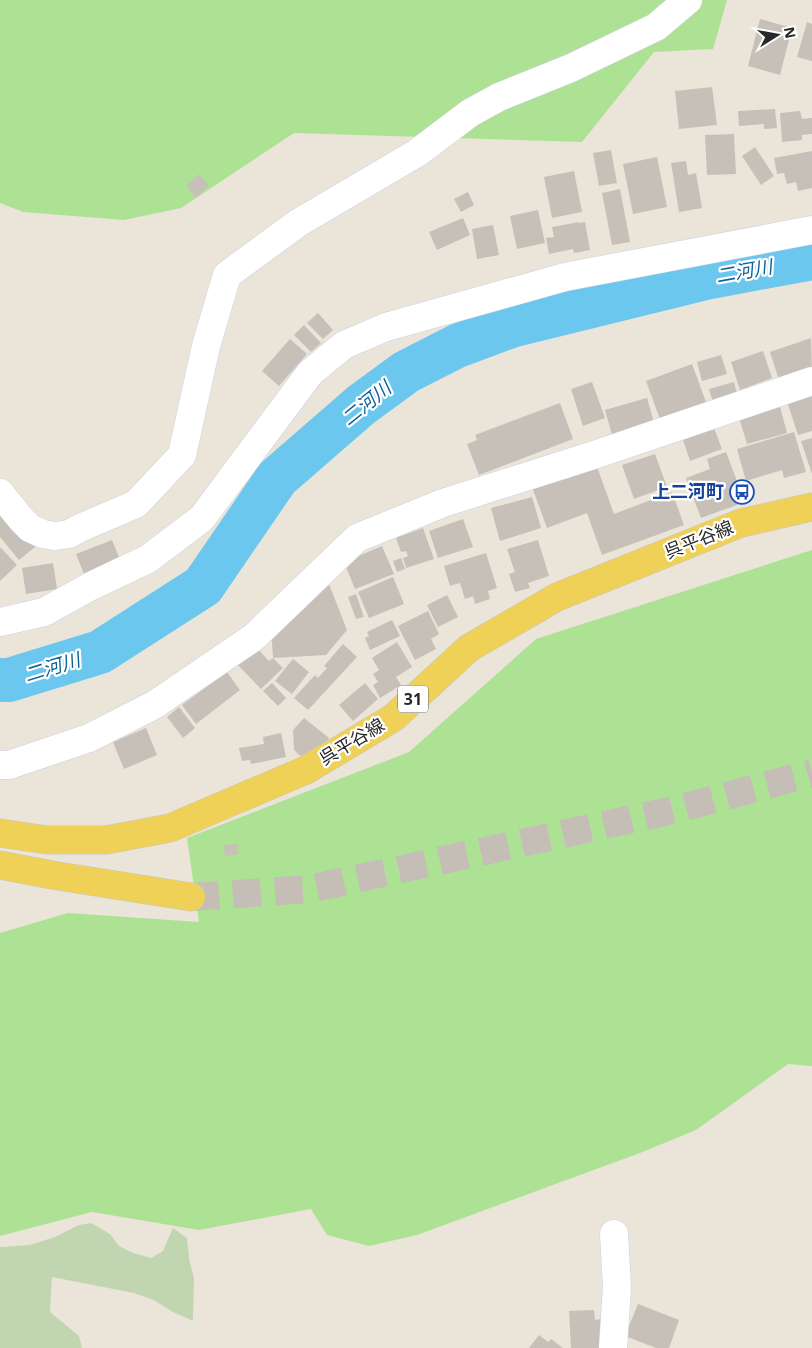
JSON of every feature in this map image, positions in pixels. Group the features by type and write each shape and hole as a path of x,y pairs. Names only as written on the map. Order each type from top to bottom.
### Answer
{"main road":[{"name":"呉平谷線","path":"0,834 48,840 106,840 170,828 306,770 393,718 469,648 557,597 741,522 812,507"},
{"path":"0,865 191,897"}],"street":[{"path":"0,493 30,528 42,534 56,536 69,534 136,504 182,455 206,346 227,275 298,223 417,153 470,113 499,97 571,68 656,27 688,0"},
{"path":"4,616 44,612 91,586 148,559 202,518 310,373 344,345 386,327 566,277 812,230"},
{"path":"0,765 9,765 89,738 154,705 254,637 357,538 443,503 597,454 812,381"},
{"path":"613,1348 617,1287 614,1234"}],"green space":[{"path":"0,0 727,0 713,49 654,52 582,142 294,133 181,208 124,220 23,212 0,203"},
{"path":"812,550 812,1066 788,1064 696,1130 640,1153 417,1235 369,1246 327,1235 311,1209 199,1230 92,1212 0,1236 0,933 68,913 199,922 187,838 409,752 536,639"},
{"path":"91,1223 110,1234 119,1246 133,1253 151,1258 163,1251 173,1228 187,1238 189,1259 194,1278 193,1321 171,1311 154,1300 134,1293 52,1277 50,1312 79,1336 82,1348 0,1348 0,1247 30,1245 55,1237 79,1225"}],"building":[{"path":"760,19 792,28 780,75 748,66"},
{"path":"807,22 812,24 812,61 797,57"},
{"path":"712,87 717,125 679,129 675,91"},
{"path":"775,109 777,128 764,129 764,124 739,126 738,111"},
{"path":"800,111 802,119 812,118 812,134 802,135 802,140 782,142 780,113"},
{"path":"734,134 736,174 707,175 705,135"},
{"path":"755,147 774,176 761,185 742,156"},
{"path":"611,150 617,183 599,186 593,153"},
{"path":"812,151 812,188 798,191 796,182 787,184 784,173 777,174 774,158"},
{"path":"657,157 667,207 633,214 623,164"},
{"path":"686,161 688,175 696,173 702,208 679,212 671,163"},
{"path":"574,171 582,212 552,218 544,177"},
{"path":"199,174 209,186 196,198 186,186"},
{"path":"620,189 630,242 612,245 602,193"},
{"path":"468,192 474,205 461,212 454,199"},
{"path":"538,210 545,243 517,249 510,216"},
{"path":"463,218 470,235 437,250 429,232"},
{"path":"585,222 590,250 574,253 573,249 549,254 546,238 554,237 552,227"},
{"path":"493,225 499,255 477,259 472,229"},
{"path":"318,313 333,330 323,339 307,323"},
{"path":"304,325 321,343 311,352 294,335"},
{"path":"811,338 812,375 781,386 770,352"},
{"path":"290,339 307,354 279,386 262,371"},
{"path":"763,351 772,378 740,390 731,362"},
{"path":"721,355 727,374 702,381 697,362"},
{"path":"692,364 710,413 664,430 646,381"},
{"path":"592,382 605,418 583,426 571,389"},
{"path":"734,382 739,402 715,409 709,389"},
{"path":"812,389 812,431 798,435 786,398"},
{"path":"647,398 657,433 615,445 605,410"},
{"path":"778,399 787,433 747,444 737,411"},
{"path":"560,403 573,439 479,475 467,444 477,440 475,435"},
{"path":"714,428 722,449 690,461 683,440"},
{"path":"794,432 806,472 784,478 782,470 746,481 737,449"},
{"path":"812,438 812,474 801,441"},
{"path":"726,452 745,502 701,518 686,478 710,469 707,459"},
{"path":"655,454 667,487 634,499 622,465"},
{"path":"596,464 614,514 672,492 684,525 602,555 587,513 547,528 532,487"},
{"path":"532,497 541,528 500,541 491,508"},
{"path":"0,503 35,547 19,560 0,537"},
{"path":"463,519 473,547 438,558 429,531"},
{"path":"423,528 434,559 406,568 403,558 408,556 406,551 401,552 396,538"},
{"path":"112,540 120,560 84,574 76,554"},
{"path":"538,540 549,576 528,583 530,588 515,592 509,574 515,572 507,549"},
{"path":"382,546 394,574 355,589 344,562"},
{"path":"0,547 17,565 0,581"},
{"path":"486,553 497,588 488,591 490,599 475,604 473,596 465,599 460,583 450,586 444,566"},
{"path":"401,558 405,569 397,572 393,561"},
{"path":"53,563 57,589 26,594 22,568"},
{"path":"393,577 404,604 369,618 358,592"},
{"path":"327,579 347,630 326,655 273,658 271,627"},
{"path":"356,594 364,617 356,619 348,597"},
{"path":"447,595 458,617 438,627 427,605"},
{"path":"428,611 439,634 431,639 436,649 415,660 398,626"},
{"path":"392,620 400,636 370,650 365,638 369,636 367,632"},
{"path":"397,642 412,667 396,677 401,685 380,698 373,685 378,682 373,674 379,670 372,658"},
{"path":"253,644 269,661 273,658 283,668 261,689 235,662"},
{"path":"343,644 357,657 308,710 294,698 315,675 318,678 327,668 324,666"},
{"path":"293,659 309,672 292,694 275,681"},
{"path":"227,672 240,690 196,724 182,705"},
{"path":"272,683 286,698 278,706 263,691"},
{"path":"365,683 378,699 353,721 339,705"},
{"path":"179,707 195,728 183,738 167,717"},
{"path":"304,718 329,738 323,747 300,756 294,750 293,730"},
{"path":"146,728 157,755 124,769 113,742"},
{"path":"281,733 286,757 251,764 250,760 242,761 239,748 264,744 263,737"},
{"path":"237,844 238,854 225,856 224,845"},
{"path":"638,1304 679,1320 669,1348 656,1348 625,1336"},
{"path":"594,1310 595,1320 601,1319 603,1348 571,1348 569,1311"},
{"path":"539,1335 548,1342 551,1339 563,1348 529,1348"}],"waterway":[{"name":"二河川","path":"0,680 9,680 100,652 203,586 277,478 361,405 406,372 457,346 511,326 710,277 812,258"}],"tunnel":[{"path":"191,897 309,889 674,810 812,773"}],"place":[{"name":"上二河町","path":"742,492"}]}
